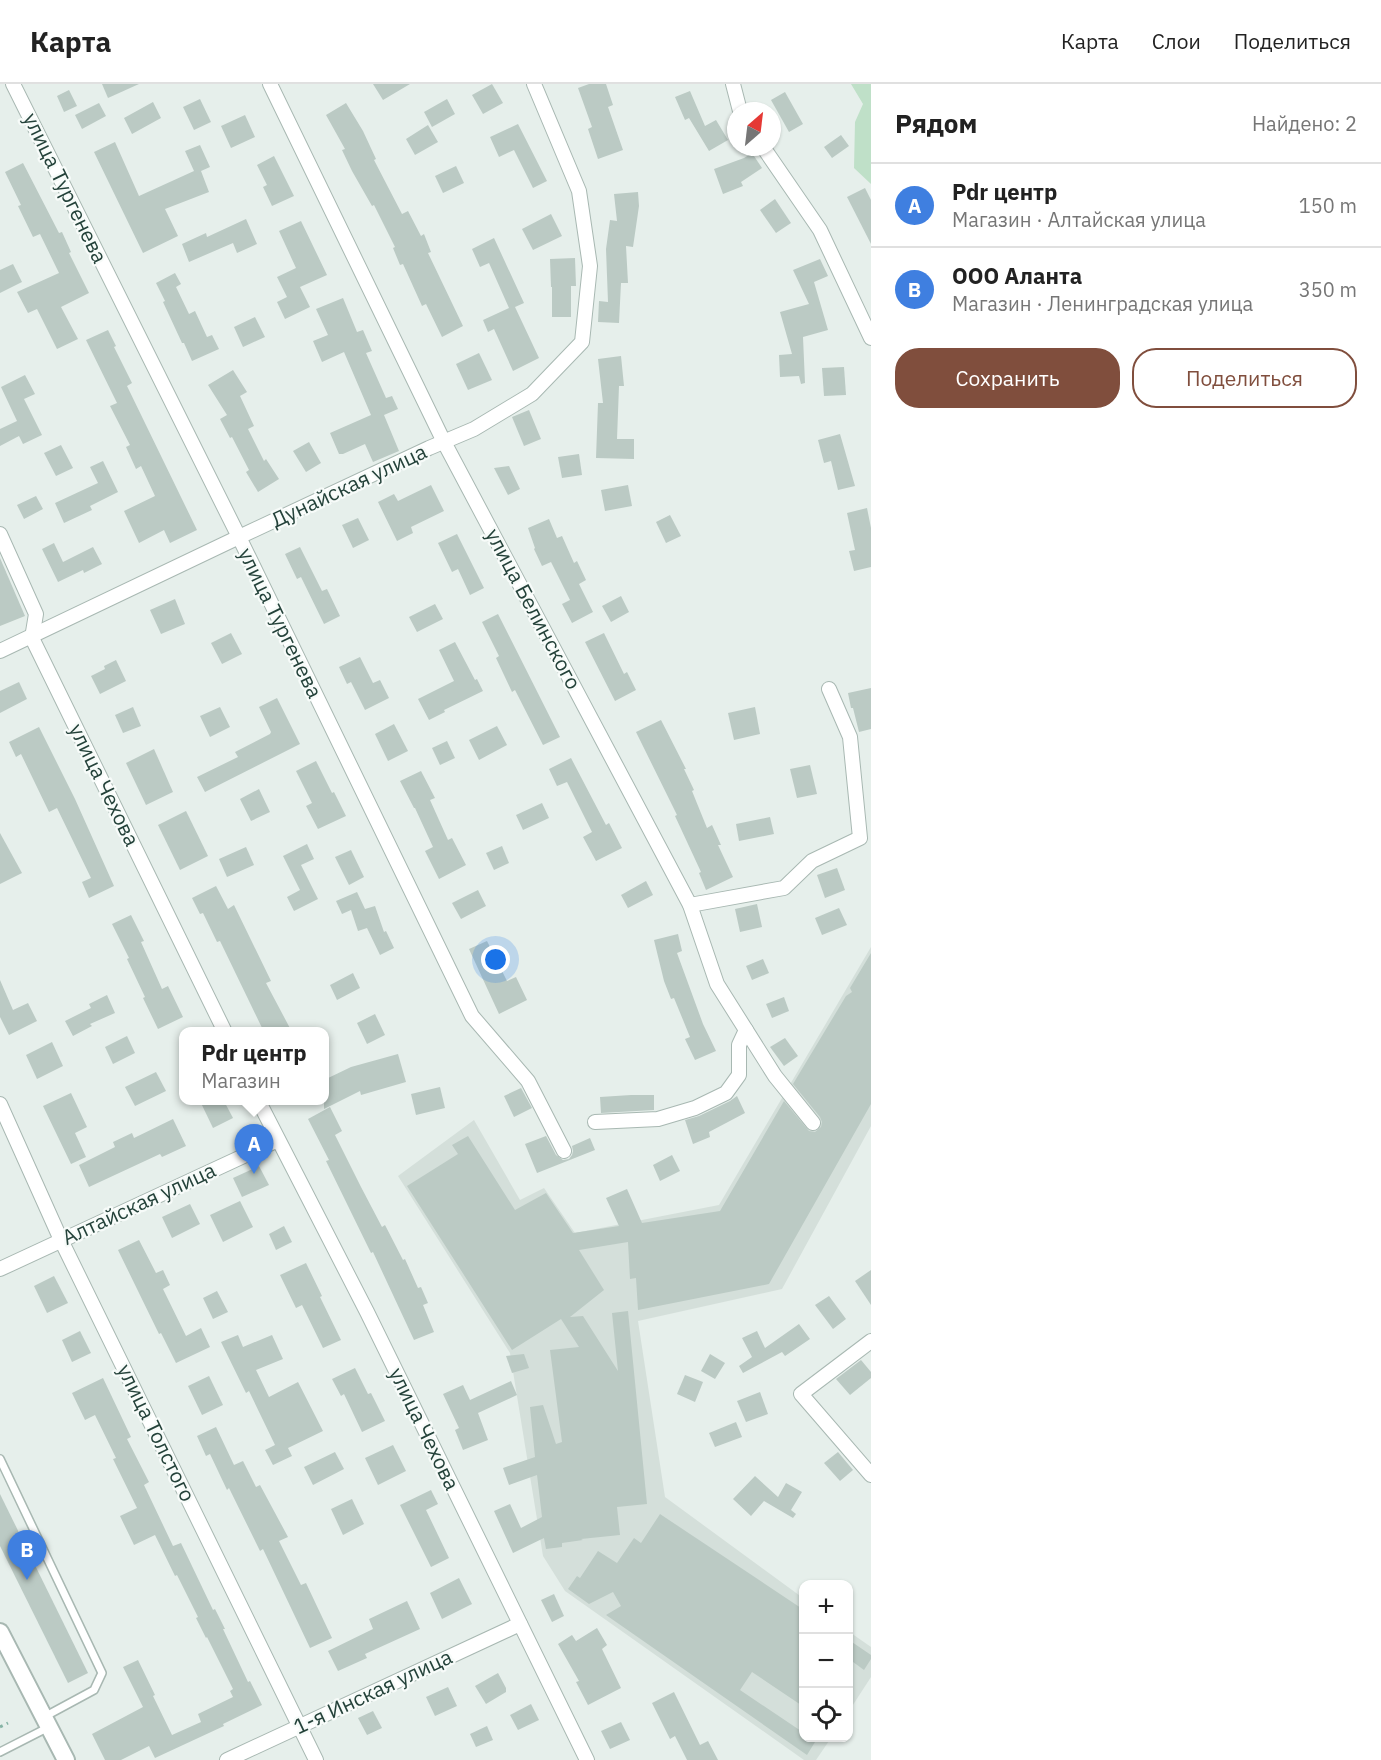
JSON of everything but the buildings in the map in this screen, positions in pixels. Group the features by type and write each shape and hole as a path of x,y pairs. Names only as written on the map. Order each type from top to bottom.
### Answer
{"street":[{"name":"улица Тургенева","path":"13,84 239,537 472,1016 528,1081 564,1151"},
{"name":"улица Белинского","path":"270,84 444,442 690,905 717,984 775,1076 813,1124"},
{"name":"Дунайская улица","path":"0,651 32,638 239,537 474,429 532,394 582,342 590,266 579,191 534,84"},
{"path":"733,84 738,102"},
{"path":"769,156 820,230 871,338"},
{"name":"улица Чехова","path":"0,534 36,615 32,638 223,1027"},
{"path":"690,905 784,888 812,861 860,838 850,737 829,690"},
{"path":"594,1122 658,1119 695,1108 726,1093 740,1075 739,1046 746,1030"},
{"name":"улица Толстого","path":"0,1104 61,1240 316,1760"},
{"name":"улица Чехова","path":"260,1105 367,1312 587,1760"},
{"name":"Алтайская улица","path":"0,1269 278,1140"},
{"path":"871,1341 801,1394 871,1475"},
{"name":"1-я Инская улица","path":"227,1760 520,1624"},
{"path":"0,1632 66,1760"}],"lane":[{"path":"0,1458 102,1672 94,1690 0,1752"}],"path":[{"path":"0,1727 8,1724"}],"shaded area":[{"path":"871,947 871,1126 782,1289 638,1321 665,1497 799,1595 799,1742 828,1742 816,1760 804,1760 565,1591 543,1556 510,1353 398,1176 474,1120 520,1200 544,1188 575,1233 719,1205"},
{"path":"853,1634 871,1647 871,1677 853,1705"}],"green space":[{"path":"851,84 871,84 871,184 854,168 855,122 863,104"}],"place":[{"name":"Pdr центр","path":"254,1174"},
{"name":"ООО Аланта","path":"27,1580"}]}
